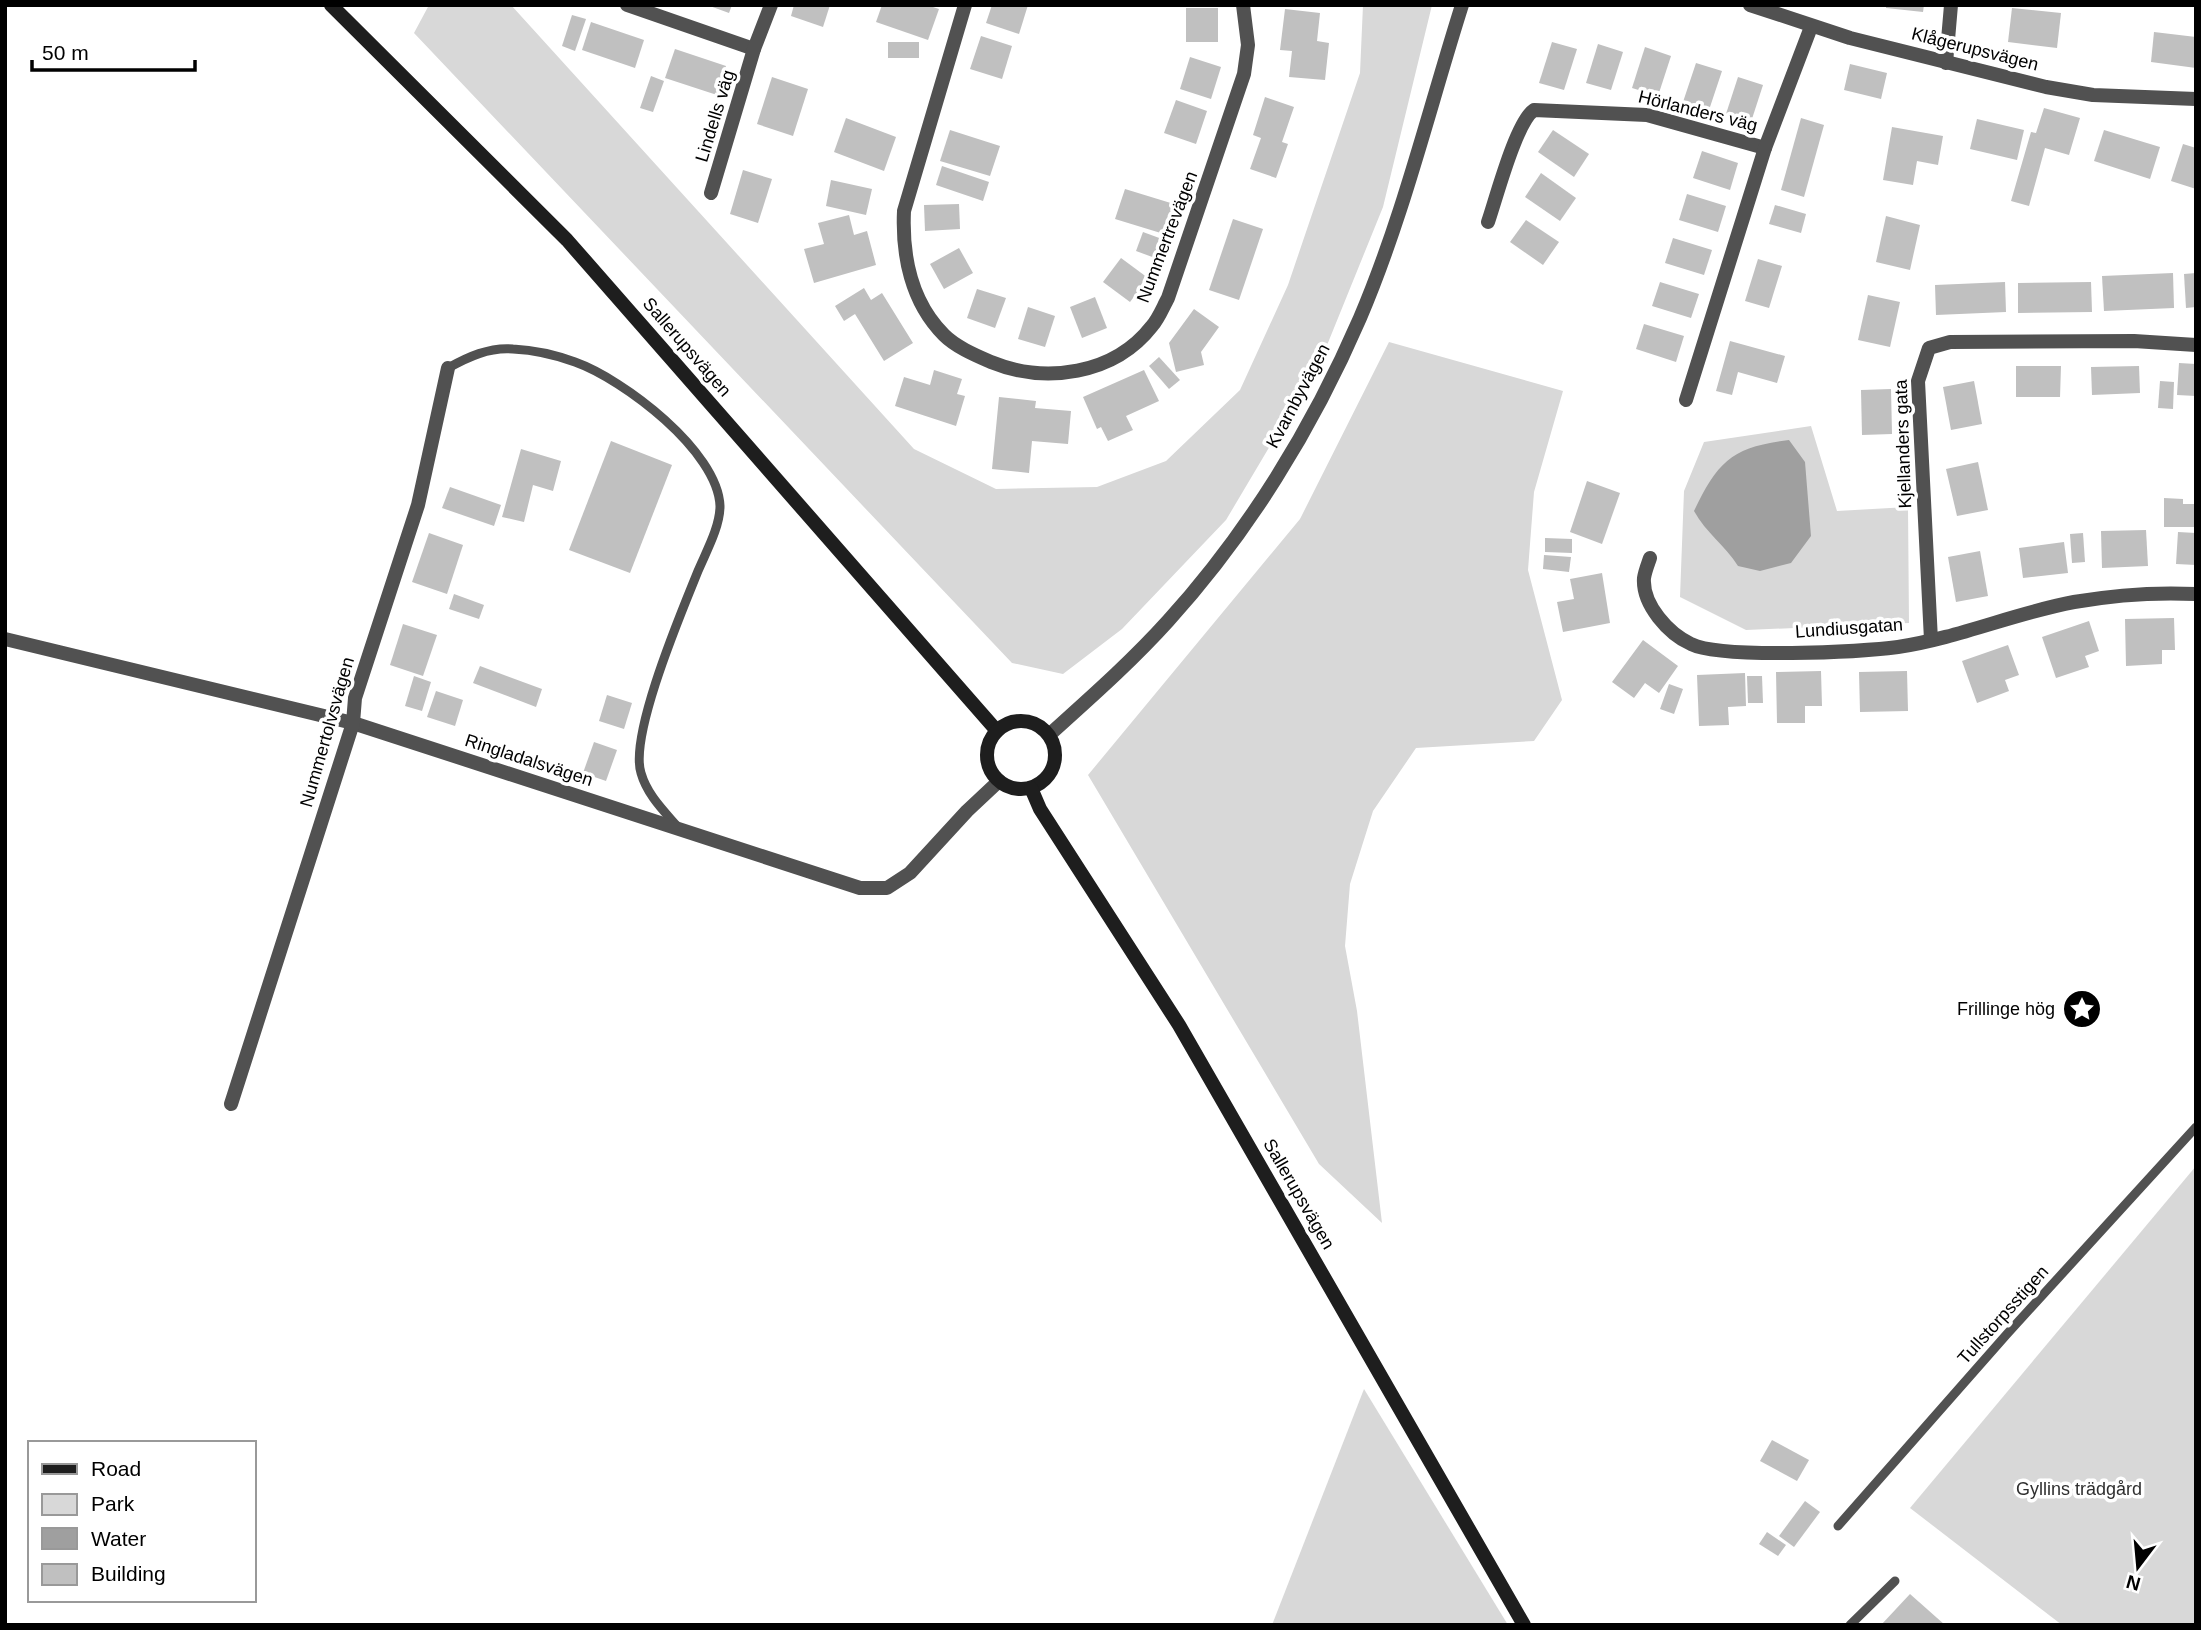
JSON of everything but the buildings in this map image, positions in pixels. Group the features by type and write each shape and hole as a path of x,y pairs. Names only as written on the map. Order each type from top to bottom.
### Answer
{"main road":[{"name":"Sallerupsvägen","path":"331,5 567,240 997,731"},
{"path":"1024,720 1035,724 1049,736 1055,751 1055,763 1044,781 1031,788 1014,789 999,781 989,768 988,745 997,731 1013,722 1024,720"},
{"name":"Sallerupsvägen","path":"1031,788 1040,810 1179,1025 1524,1625"}],"street":[{"path":"627,5 754,49"},
{"name":"Lindells väg","path":"711,193 754,49 771,5"},
{"name":"Nummertrevägen","path":"965,5 904,211 903,242 910,278 925,308 945,335 975,356 1007,368 1040,373 1073,373 1104,363 1129,348 1152,326 1168,298 1244,74 1248,45 1243,5"},
{"name":"Kvarnbyvägen","path":"1049,736 1169,620 1223,553 1261,499 1316,410 1360,318 1385,252 1462,5"},
{"name":"Klågerupsvägen","path":"1750,5 1768,9 1811,27 1946,64 2093,95 2196,99"},
{"path":"1946,64 1951,5"},
{"name":"Hörlanders väg","path":"1686,400 1765,148 1811,27"},
{"name":"Hörlanders väg","path":"1488,222 1518,135 1527,114 1534,110 1597,110 1647,115 1765,148"},
{"name":"Kjellanders gata","path":"1931,640 1918,381 1929,348 1950,342 2134,341 2196,345"},
{"name":"Nummertolvsvägen","path":"232,1104 353,723 355,698 418,505 448,368"},
{"name":"Lundiusgatan","path":"1650,558 1644,580 1650,601 1667,627 1693,646 1747,653 1898,647 2073,603 2155,592 2196,594"},
{"name":"Ringladalsvägen","path":"5,639 353,723 860,888 887,888 910,873 937,842 999,781"}],"lane":[{"path":"448,368 476,354 510,348 577,362 631,391 684,439 716,482 720,508 711,540 680,616 639,747 640,771 654,800 679,829"},
{"name":"Tullstorpsstigen","path":"1838,1526 2007,1334 2196,1127"},
{"path":"1850,1625 1895,1580"}],"green space":[{"path":"429,5 511,5 914,449 996,489 1097,487 1166,461 1240,390 1288,285 1360,73 1363,5 1432,5 1383,207 1321,360 1226,520 1122,629 1063,674 1012,663 414,33"},
{"path":"1389,342 1563,391 1534,492 1528,570 1562,700 1534,741 1416,748 1373,811 1350,884 1345,946 1357,1011 1382,1223 1319,1164 1088,775 1300,519"},
{"path":"1811,426 1837,511 1908,507 1909,623 1746,630 1680,597 1684,491 1704,442"},
{"name":"Gyllins trädgård","path":"2196,1166 2196,1625 2062,1625 1910,1508"},
{"path":"1364,1389 1508,1625 1272,1625"}],"water":[{"path":"1789,440 1805,462 1811,536 1791,563 1760,571 1738,566 1694,511 1711,480 1729,459 1753,447"}],"place":[{"name":"Frillinge hög","path":"2082,1009"}]}
